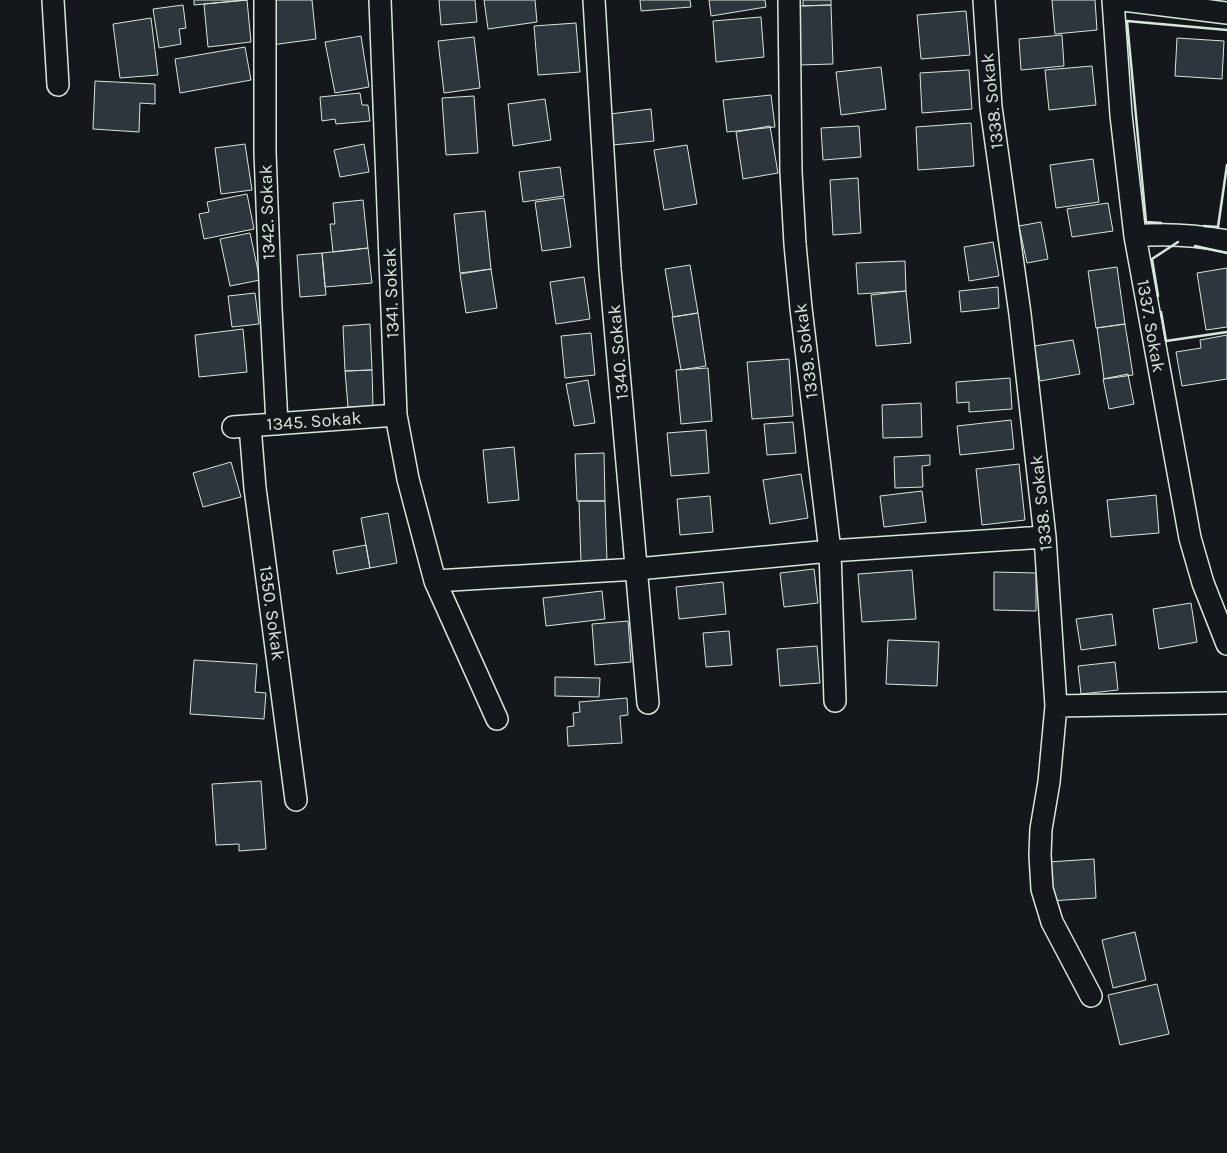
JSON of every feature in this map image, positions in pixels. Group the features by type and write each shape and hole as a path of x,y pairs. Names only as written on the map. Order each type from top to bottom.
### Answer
{"street":[{"path":"53,0 58,85"},
{"name":"1342. Sokak","path":"265,0 265,172 277,424"},
{"name":"1341. Sokak","path":"380,0 396,415 408,479 435,581 497,719"},
{"name":"1340. Sokak","path":"594,0 610,269 648,703"},
{"name":"1339. Sokak","path":"789,0 791,144 795,244 830,551 835,701"},
{"name":"1338. Sokak","path":"984,0 991,107 1020,314 1045,537 1056,706 1040,855 1042,889 1052,922 1091,996"},
{"name":"1337. Sokak","path":"1113,0 1121,114 1135,236 1190,538 1203,583 1227,644"},
{"path":"1123,0 1227,12"},
{"path":"1135,236 1164,233 1227,241"},
{"name":"1345. Sokak","path":"241,427 396,415"},
{"name":"1350. Sokak","path":"241,427 255,488 296,800"},
{"path":"435,581 636,570 830,551 1045,537"},
{"path":"1056,706 1227,703"}],"building":[{"path":"194,0 247,0 194,5"},
{"path":"247,0 251,42 208,47 204,4"},
{"path":"272,0 312,0 316,39 271,45"},
{"path":"439,0 475,0 477,22 441,25"},
{"path":"484,0 535,0 537,22 488,29"},
{"path":"640,0 690,0 691,7 641,11"},
{"path":"709,0 765,0 766,7 711,16"},
{"path":"803,0 831,0 831,5 803,6"},
{"path":"1052,0 1095,0 1097,30 1055,34"},
{"path":"183,5 186,28 179,29 181,44 159,48 153,9"},
{"path":"831,5 833,64 799,65 797,6"},
{"path":"966,11 970,55 921,59 917,15"},
{"path":"761,17 764,57 716,62 713,21"},
{"path":"151,18 158,75 120,78 113,24"},
{"path":"576,23 580,72 538,75 534,26"},
{"path":"1062,35 1064,66 1021,70 1019,39"},
{"path":"361,36 369,87 335,93 325,42"},
{"path":"474,37 480,88 444,93 438,41"},
{"path":"1177,38 1224,41 1222,79 1175,76"},
{"path":"245,47 251,80 180,93 175,59"},
{"path":"1092,66 1096,105 1049,110 1045,70"},
{"path":"881,67 886,109 841,115 836,72"},
{"path":"969,70 972,109 922,113 920,73"},
{"path":"95,81 155,84 155,104 140,103 139,132 93,129"},
{"path":"360,93 362,105 368,105 370,121 336,124 335,119 322,121 320,97"},
{"path":"771,95 775,127 727,132 723,100"},
{"path":"474,96 478,153 446,155 442,98"},
{"path":"545,99 551,140 513,146 508,104"},
{"path":"651,109 654,141 613,145 610,114"},
{"path":"971,123 974,166 918,170 916,127"},
{"path":"770,126 778,173 743,179 736,132"},
{"path":"859,126 861,157 823,160 821,128"},
{"path":"245,144 252,190 221,194 215,148"},
{"path":"364,144 369,172 340,177 334,150"},
{"path":"687,145 697,204 664,210 654,150"},
{"path":"1093,159 1099,202 1056,208 1050,165"},
{"path":"560,167 564,196 523,202 519,172"},
{"path":"858,178 861,233 833,235 830,180"},
{"path":"247,194 254,229 204,239 199,214 209,212 207,202"},
{"path":"564,198 571,247 542,251 535,202"},
{"path":"363,200 368,248 333,252 330,224 335,224 333,203"},
{"path":"1108,203 1113,231 1072,237 1067,209"},
{"path":"485,211 491,269 460,273 454,214"},
{"path":"1041,222 1048,259 1027,263 1019,226"},
{"path":"250,233 260,280 230,286 220,239"},
{"path":"993,242 999,276 969,281 964,247"},
{"path":"368,248 372,283 325,287 322,253"},
{"path":"322,253 326,295 300,297 297,255"},
{"path":"905,261 906,291 858,294 856,263"},
{"path":"690,265 698,313 673,317 665,269"},
{"path":"1117,267 1125,324 1096,328 1088,271"},
{"path":"1227,268 1227,327 1206,330 1197,273"},
{"path":"491,269 497,308 466,313 460,274"},
{"path":"584,277 590,319 556,324 550,282"},
{"path":"998,287 999,308 961,312 959,291"},
{"path":"906,291 911,343 876,346 871,295"},
{"path":"255,293 259,324 232,327 228,296"},
{"path":"698,313 706,366 681,370 672,317"},
{"path":"370,324 372,370 345,371 343,326"},
{"path":"1125,324 1133,375 1104,379 1097,328"},
{"path":"243,329 247,372 199,377 195,335"},
{"path":"591,333 595,375 565,378 561,336"},
{"path":"1227,335 1227,379 1182,386 1176,352 1201,348 1200,340"},
{"path":"1073,340 1080,374 1040,381 1034,346"},
{"path":"789,359 793,416 752,419 747,362"},
{"path":"708,368 712,421 681,424 676,370"},
{"path":"372,370 373,406 348,407 345,371"},
{"path":"1128,374 1134,404 1109,409 1103,379"},
{"path":"1010,378 1012,409 969,412 969,402 957,403 956,382"},
{"path":"588,380 595,423 574,426 566,384"},
{"path":"921,403 922,437 883,438 882,405"},
{"path":"1011,420 1014,449 960,455 957,426"},
{"path":"793,422 796,453 767,455 764,424"},
{"path":"706,430 709,473 671,476 667,433"},
{"path":"514,447 519,500 488,503 483,450"},
{"path":"604,453 605,501 577,501 575,454"},
{"path":"930,455 930,465 922,466 923,487 895,488 894,457"},
{"path":"231,462 241,497 203,507 193,473"},
{"path":"1019,464 1025,520 982,525 976,469"},
{"path":"801,474 808,518 770,524 763,480"},
{"path":"922,491 926,522 884,527 880,496"},
{"path":"1156,495 1159,533 1111,537 1107,500"},
{"path":"710,496 713,532 680,535 677,499"},
{"path":"579,501 605,501 607,561 581,562"},
{"path":"388,513 397,563 370,568 361,518"},
{"path":"366,545 370,568 337,574 333,551"},
{"path":"814,569 818,603 784,607 780,573"},
{"path":"912,570 916,619 862,622 858,574"},
{"path":"994,572 1036,573 1036,611 994,610"},
{"path":"723,582 726,614 679,619 676,587"},
{"path":"602,591 605,619 546,626 543,598"},
{"path":"1191,603 1197,642 1159,649 1153,609"},
{"path":"1112,614 1116,645 1081,650 1076,619"},
{"path":"628,621 631,662 595,665 592,624"},
{"path":"729,631 732,665 706,667 703,633"},
{"path":"888,640 939,642 937,686 886,684"},
{"path":"817,646 820,683 780,686 777,649"},
{"path":"194,660 257,664 255,692 266,693 264,719 190,714"},
{"path":"1115,662 1118,690 1081,694 1078,666"},
{"path":"555,677 600,678 599,697 555,696"},
{"path":"627,698 628,715 620,716 622,743 568,746 567,727 574,726 573,713 580,712 579,702"},
{"path":"261,781 266,849 239,851 239,844 216,845 212,784"},
{"path":"1094,859 1096,898 1050,901 1048,862"},
{"path":"1135,932 1146,980 1113,988 1102,940"},
{"path":"1157,984 1169,1034 1120,1045 1108,995"}],"wall":[{"path":"1161,223 1146,222 1127,21 1227,30"},
{"path":"1204,226 1218,227 1227,165"},
{"path":"1158,296 1152,259 1178,242"},
{"path":"1195,246 1227,253"},
{"path":"1161,312 1166,341 1227,332"}]}
